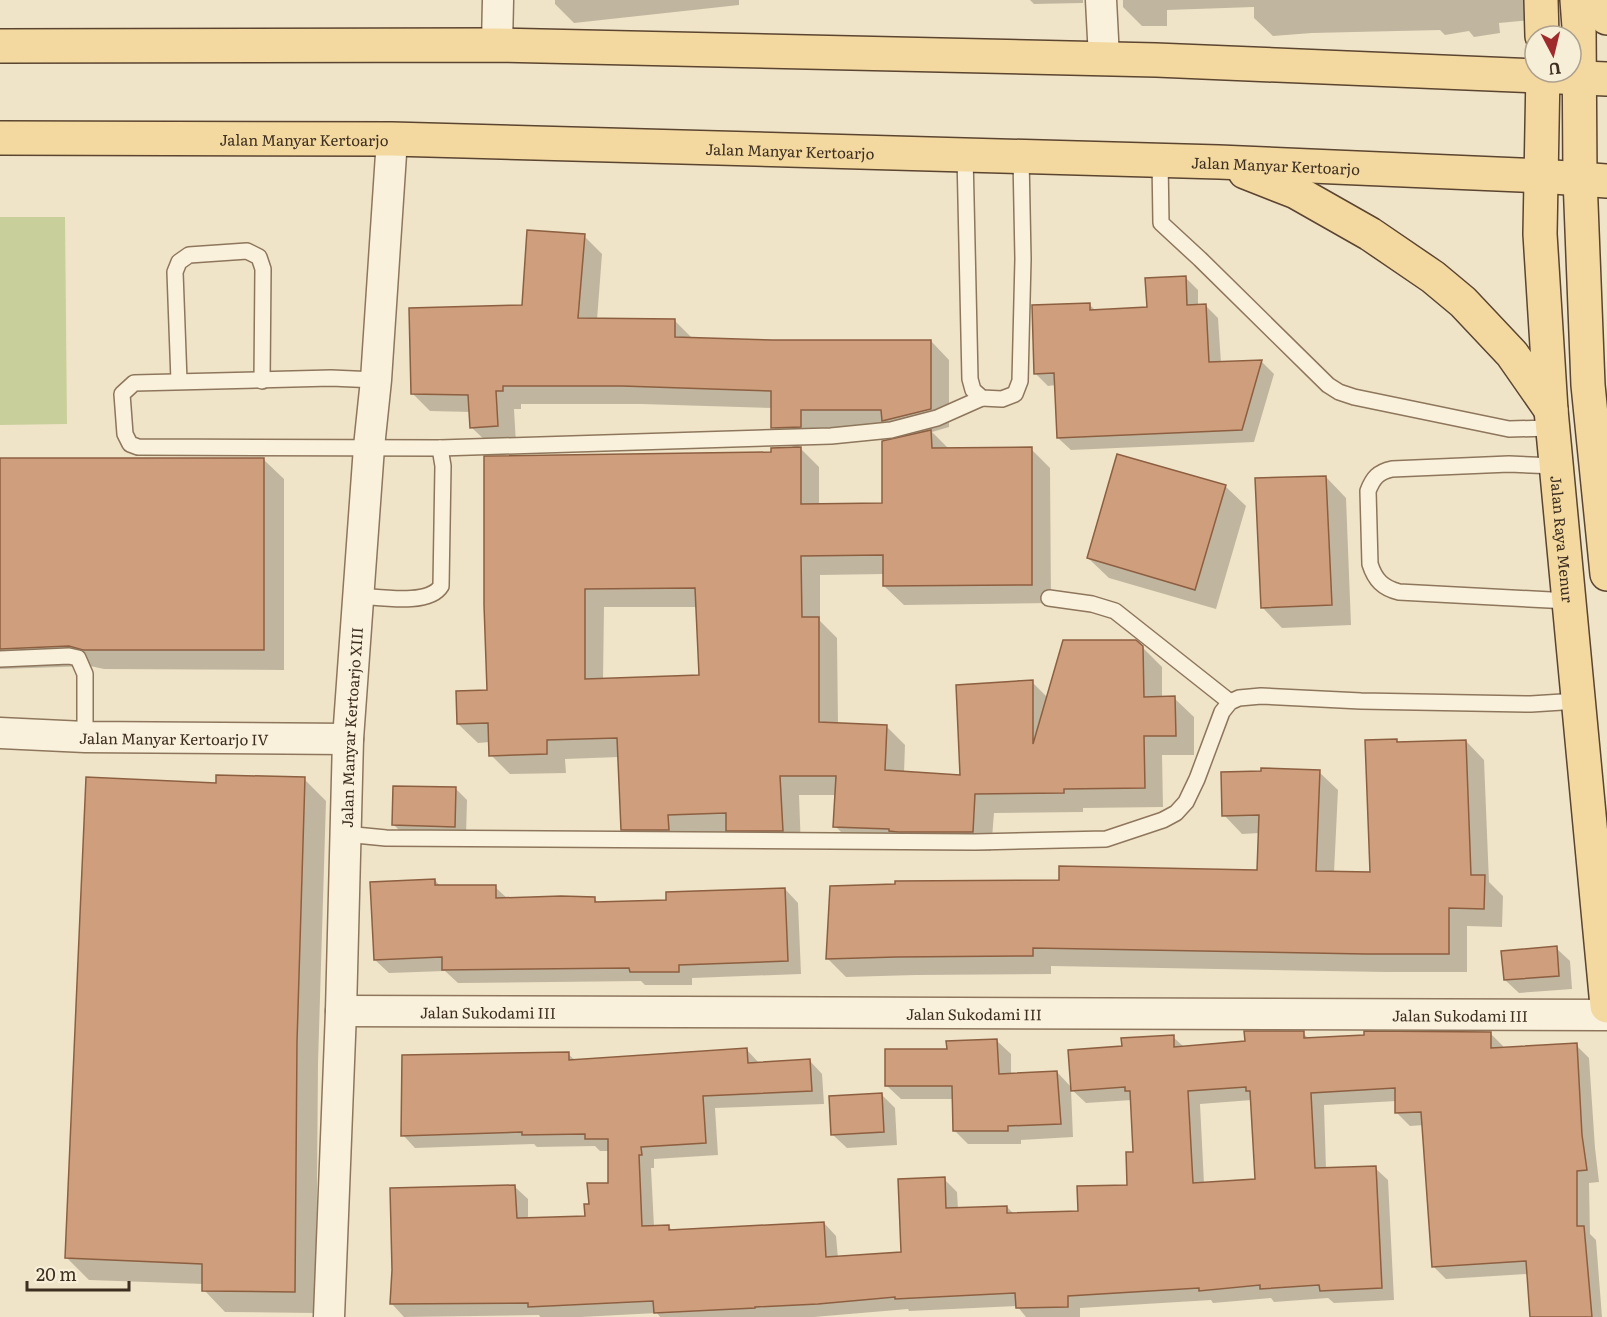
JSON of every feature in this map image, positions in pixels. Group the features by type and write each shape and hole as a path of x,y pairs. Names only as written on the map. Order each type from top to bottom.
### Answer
{"main road":[{"path":"1541,0 1542,24"},
{"path":"1577,0 1593,78 1588,385 1607,574"},
{"path":"1593,0 1607,18"},
{"path":"0,46 497,45 1104,58 1523,73"},
{"name":"Jalan Raya Menur","path":"1543,84 1540,234 1551,418 1607,1006"},
{"name":"Jalan Manyar Kertoarjo","path":"0,138 392,140 1160,160 1593,180"},
{"path":"1219,162 1296,192 1370,234 1433,277 1463,302 1512,354 1551,418"},
{"path":"1588,385 1607,352"}],"street":[{"path":"497,45 498,0"},
{"path":"1101,0 1104,58"},
{"name":"Jalan Manyar Kertoarjo XIII","path":"329,1317 341,1011 348,739 392,140"},
{"name":"Jalan Manyar Kertoarjo IV","path":"0,733 85,737 348,739"},
{"name":"Jalan Sukodami III","path":"341,1011 1607,1015"}],"lane":[{"path":"965,155 970,379 973,390 982,398"},
{"path":"376,380 331,378 134,383 122,394 124,434 130,444 138,447 440,448 851,434 891,430 937,418 982,398 1002,399 1015,394 1020,381 1023,259 1021,157"},
{"path":"1160,160 1161,223 1328,385 1354,397 1509,429 1551,418"},
{"path":"179,381 176,272 179,262 189,255 247,251 259,257 263,269 262,381"},
{"path":"358,596 423,598 437,592 441,586 443,466 440,448"},
{"path":"1556,466 1509,464 1385,470 1371,482 1368,491 1370,564 1380,583 1399,592 1569,601"},
{"path":"1049,598 1092,604 1115,611 1230,702"},
{"path":"0,659 69,656 78,658 86,674 85,737"},
{"path":"345,834 386,838 963,842 1106,838 1163,820 1176,813 1186,801 1197,778 1222,712 1230,702 1239,698 1261,696 1362,701 1531,704 1578,701"}],"green space":[{"path":"0,217 65,217 67,424 0,425"}],"building":[{"path":"527,230 585,234 578,318 675,319 675,337 773,340 931,340 931,409 882,421 881,410 801,410 801,427 771,428 771,391 622,386 503,386 503,391 496,391 498,426 470,428 468,395 411,394 409,308 522,305"},
{"path":"1186,276 1187,305 1206,304 1209,362 1262,360 1242,430 1057,438 1054,373 1034,374 1032,305 1090,303 1090,310 1147,307 1145,278"},
{"path":"931,430 932,448 1032,447 1032,585 883,586 883,555 801,556 802,617 819,617 819,722 887,725 885,770 960,775 956,685 1033,680 1033,744 1063,640 1136,640 1143,646 1144,697 1175,696 1176,736 1144,736 1145,788 1064,789 1064,793 975,794 973,832 898,832 889,831 889,829 833,827 836,776 780,776 783,831 726,831 726,813 668,815 669,830 621,830 617,738 547,740 547,754 489,756 488,723 457,724 456,691 487,690 484,605 484,456 771,452 771,448 801,447 801,504 882,503 882,441","holes":["695,588 699,675 585,679 585,589"]},
{"path":"1117,454 1226,485 1195,590 1087,558"},
{"path":"0,458 264,458 264,650 83,650 69,646 0,649"},
{"path":"1326,476 1332,605 1261,608 1255,478"},
{"path":"1397,739 1397,742 1466,740 1471,875 1485,875 1484,909 1449,908 1449,954 1033,948 1033,956 826,959 830,886 895,884 895,881 1059,880 1059,866 1257,870 1259,815 1222,816 1221,772 1261,771 1261,768 1320,770 1316,871 1370,872 1365,740"},
{"path":"216,775 305,777 297,1042 295,1292 202,1291 202,1264 65,1258 86,777 216,783"},
{"path":"393,786 456,787 455,827 392,825"},
{"path":"435,879 435,885 496,885 496,898 595,897 595,902 666,900 666,892 785,888 788,961 679,965 679,972 630,972 629,968 442,970 442,957 374,960 370,882"},
{"path":"1557,946 1559,976 1504,980 1501,951"},
{"path":"1244,1031 1304,1031 1304,1038 1364,1035 1364,1031 1491,1032 1491,1048 1577,1043 1582,1135 1587,1170 1577,1171 1577,1226 1584,1226 1592,1317 1530,1317 1526,1261 1432,1267 1421,1112 1395,1113 1395,1088 1311,1093 1315,1168 1376,1166 1382,1288 1320,1291 1319,1285 1260,1289 1260,1285 1199,1291 1199,1288 1068,1296 1068,1307 1016,1308 1015,1293 895,1299 895,1297 818,1304 654,1313 653,1301 528,1307 528,1303 390,1304 392,1270 390,1188 515,1185 517,1218 519,1218 585,1216 584,1204 589,1204 587,1183 608,1183 608,1139 585,1139 585,1134 522,1135 522,1132 401,1136 402,1055 569,1052 569,1060 747,1048 748,1063 810,1059 812,1091 703,1096 706,1143 641,1147 642,1155 639,1155 642,1226 669,1225 669,1230 824,1222 826,1257 901,1252 898,1179 945,1177 946,1208 1007,1206 1007,1213 1078,1211 1077,1186 1127,1185 1126,1152 1133,1152 1130,1091 1125,1091 1125,1087 1071,1091 1068,1050 1122,1046 1121,1038 1174,1035 1174,1047 1245,1041","holes":["1246,1087 1246,1091 1250,1091 1255,1179 1193,1183 1188,1091"]},
{"path":"997,1039 999,1074 1057,1071 1061,1124 1008,1126 1008,1131 953,1131 952,1086 885,1086 885,1049 947,1049 946,1041"},
{"path":"882,1093 884,1132 831,1135 829,1096"}]}
